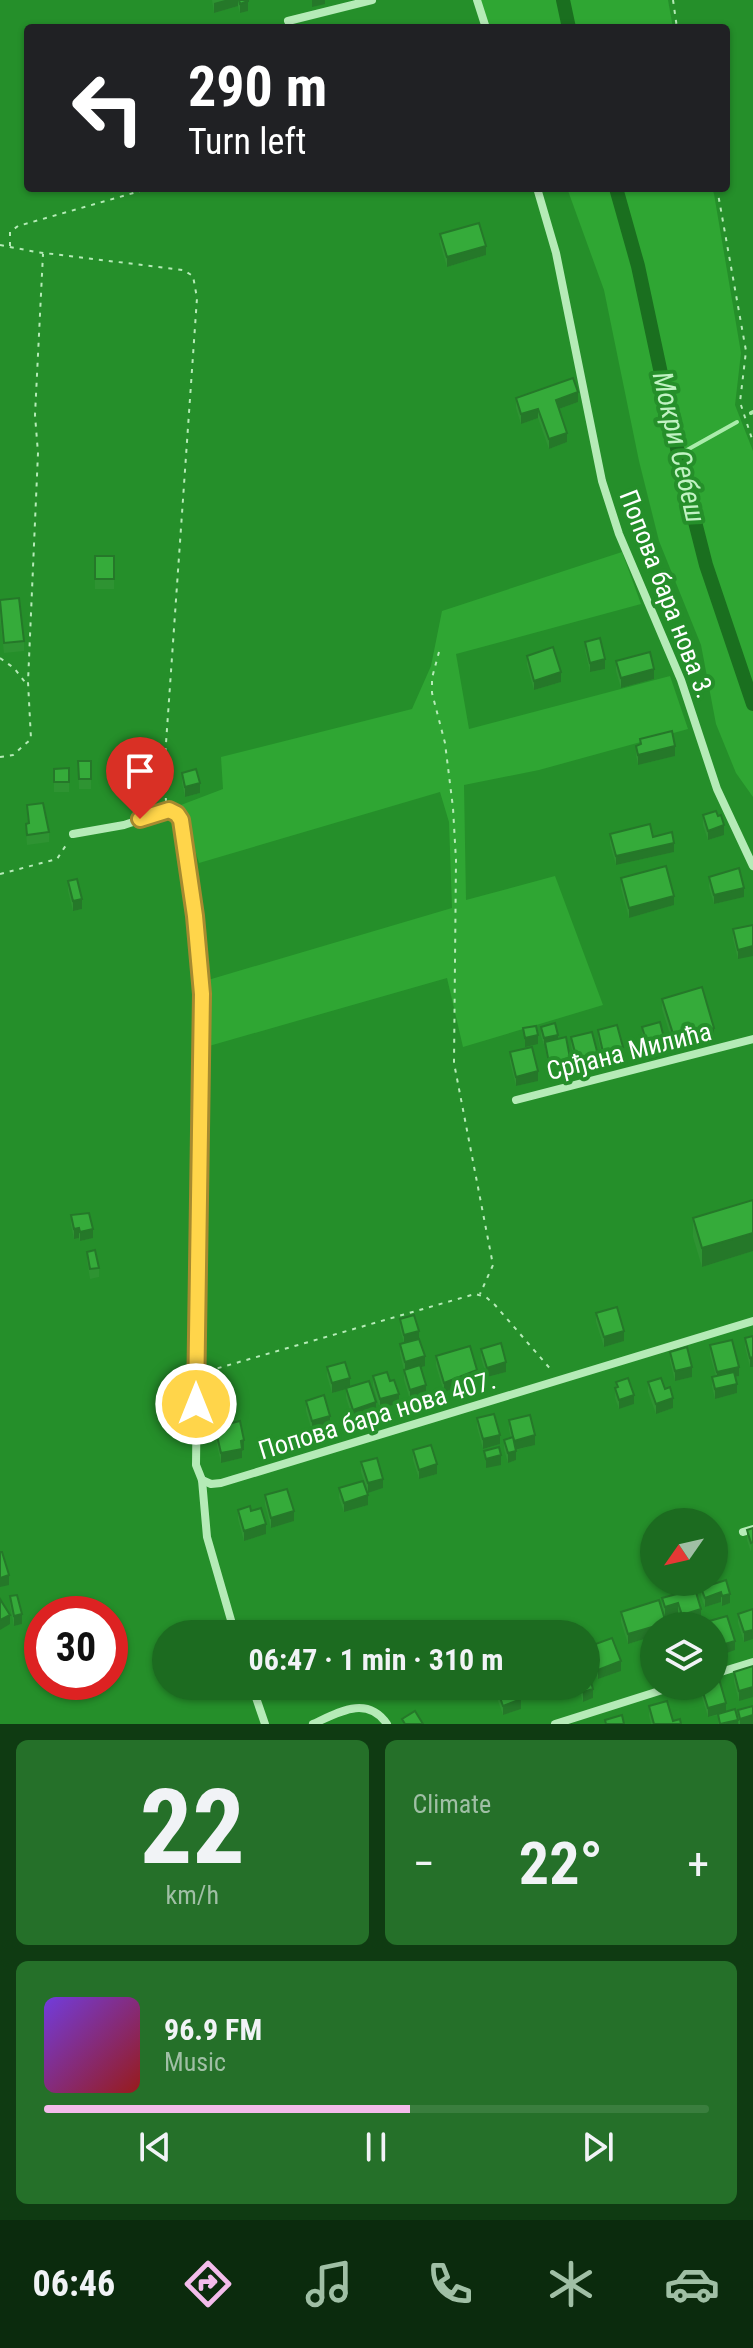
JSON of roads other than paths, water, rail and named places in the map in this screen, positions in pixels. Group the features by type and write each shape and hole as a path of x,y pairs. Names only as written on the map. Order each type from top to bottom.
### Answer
{"street":[{"path":"288,21 372,0"},
{"path":"477,0 485,24"},
{"name":"Попова бара нова 3.","path":"538,192 556,253 602,481 619,534 681,680 717,789 753,866"},
{"path":"73,834 124,825 169,810 177,814 183,829 202,994 196,1465 202,1480 207,1537 231,1620"},
{"name":"Срђана Милића","path":"516,1100 753,1039"},
{"name":"Попова бара нова 407.","path":"202,1480 211,1484 221,1483 753,1321"},
{"path":"743,1532 753,1529"},
{"path":"728,1670 753,1662"},
{"path":"555,1724 640,1697"},
{"path":"257,1700 265,1724"},
{"path":"313,1724 364,1706 373,1709 387,1724"}],"waterway":[{"name":"Мокри Себеш","path":"563,0 568,24"},
{"name":"Мокри Себеш","path":"617,192 638,266 681,467 706,565 753,704"},
{"path":"678,455 737,422"}]}
